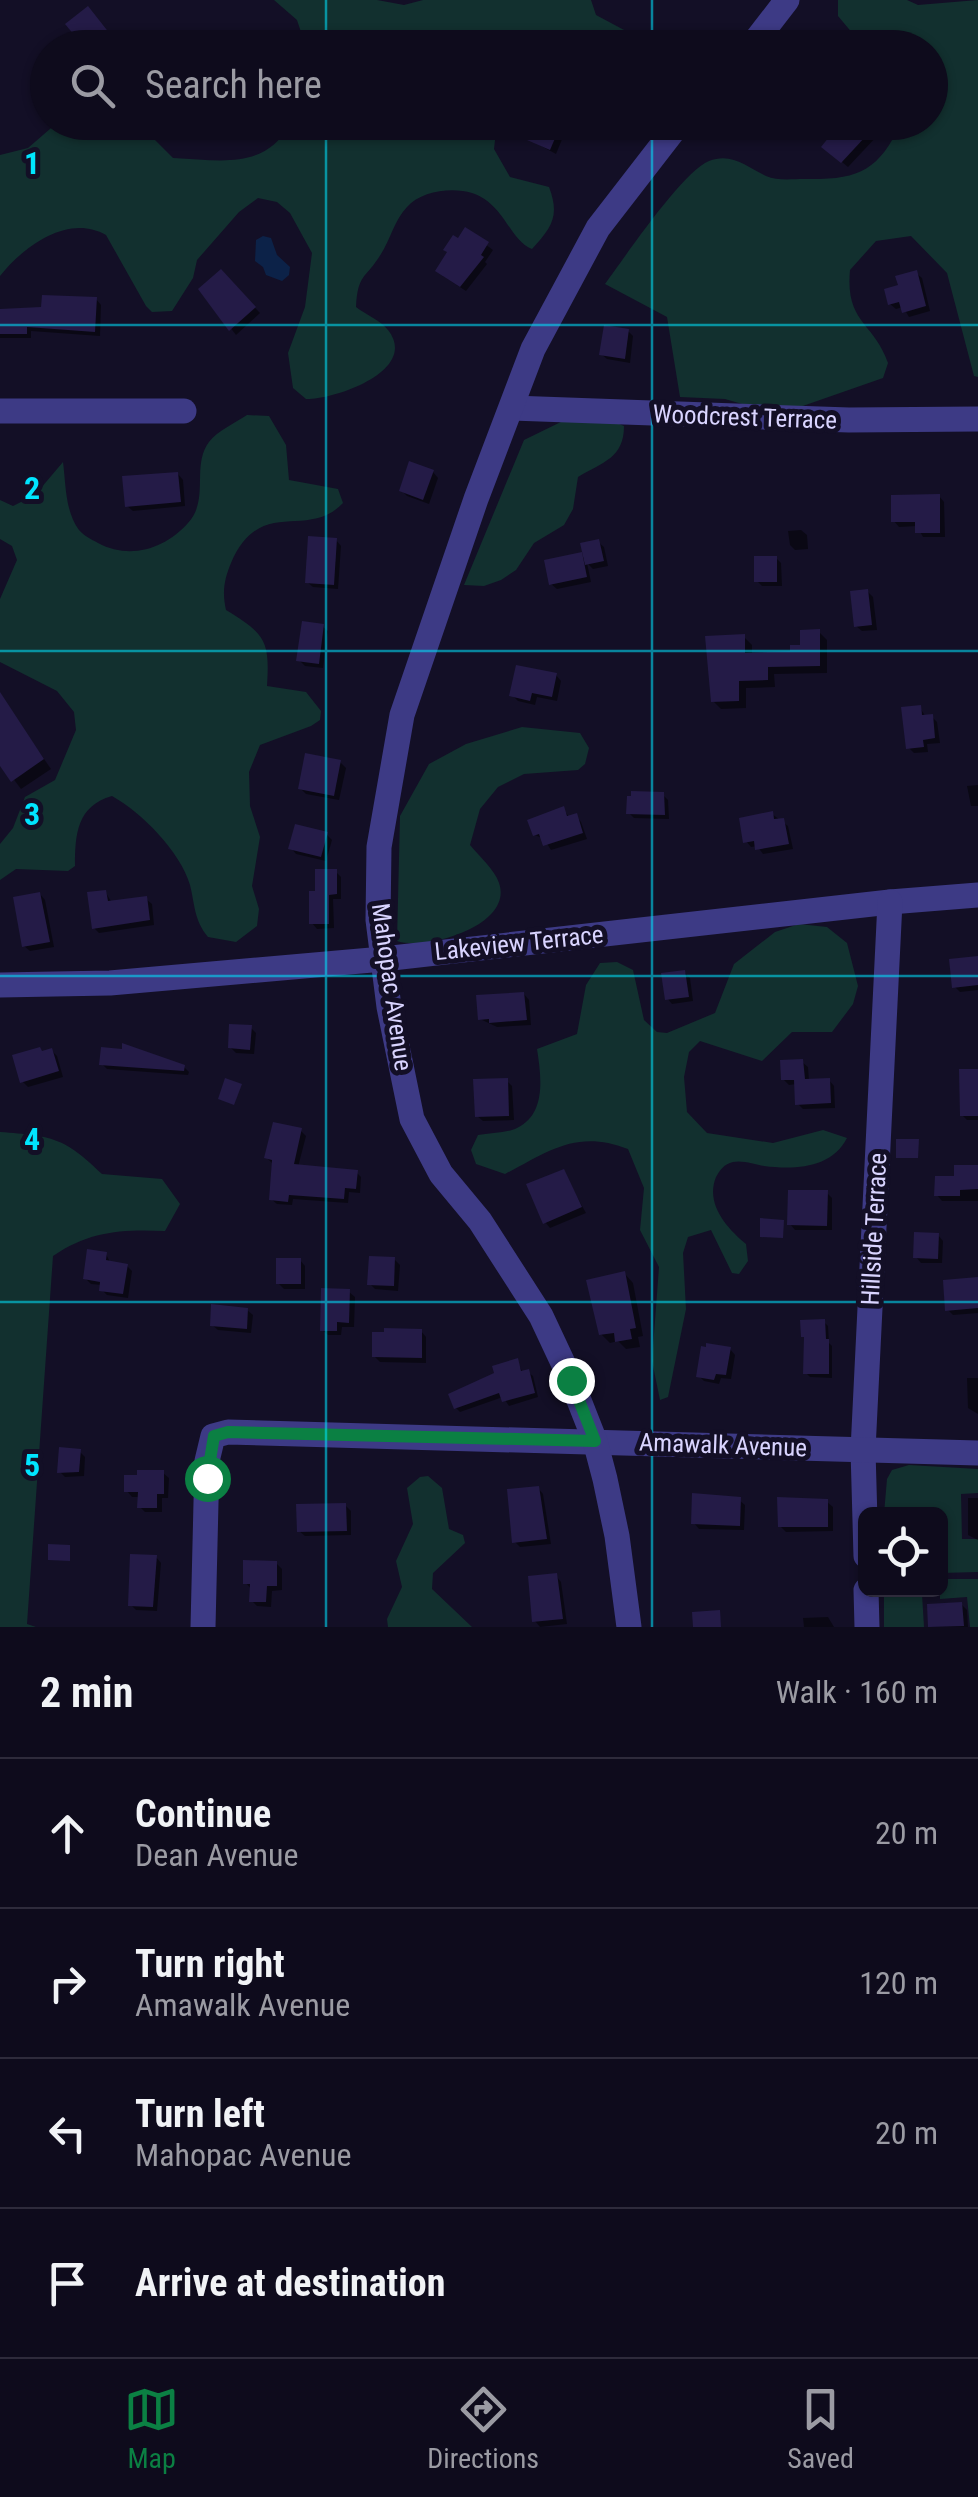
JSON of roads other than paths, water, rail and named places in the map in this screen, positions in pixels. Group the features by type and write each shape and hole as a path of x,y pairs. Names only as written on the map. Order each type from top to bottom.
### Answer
{"street":[{"path":"764,30 787,0"},
{"name":"Mahopac Avenue","path":"628,1627 616,1536 595,1441 541,1316 480,1221 441,1174 412,1119 378,920 379,847 402,716 532,349 598,228 666,140"},
{"name":"Woodcrest Terrace","path":"512,408 849,420 978,419"},
{"path":"0,411 184,411"},
{"name":"Lakeview Terrace","path":"0,986 110,983 383,958 978,895"},
{"name":"Hillside Terrace","path":"865,1507 864,1450 890,902"},
{"name":"Amawalk Avenue","path":"203,1627 208,1461 214,1436 228,1432 978,1453"},
{"path":"866,1597 867,1627"}],"water":[{"path":"263,236 271,238 277,255 290,267 289,275 282,281 266,275 255,261 256,240"}]}
